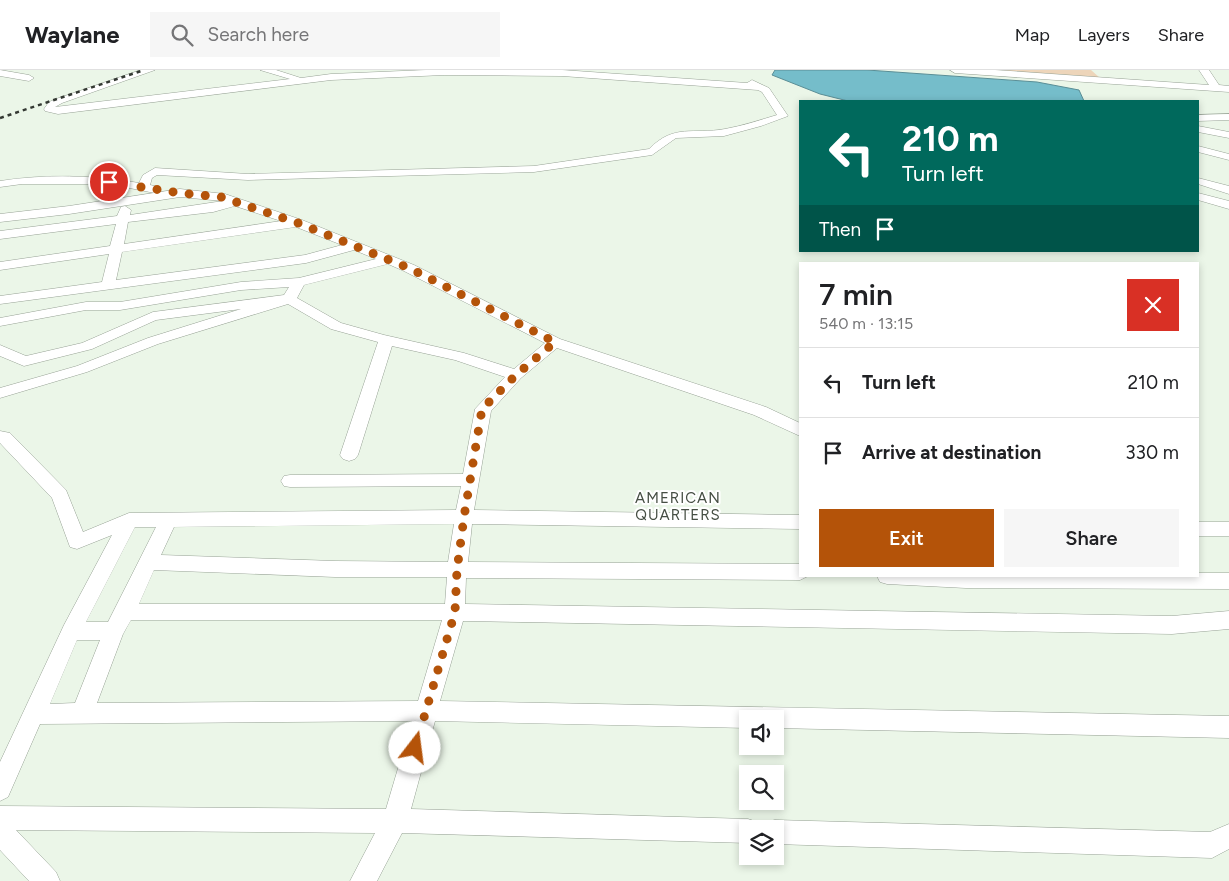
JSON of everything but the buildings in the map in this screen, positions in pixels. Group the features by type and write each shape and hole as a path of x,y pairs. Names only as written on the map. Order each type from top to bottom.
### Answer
{"street":[{"path":"150,70 59,101 48,110 354,76 505,72 619,76 761,87"},
{"path":"265,70 296,78 298,81"},
{"path":"955,70 1229,89"},
{"path":"1100,70 1115,82"},
{"path":"1204,70 1216,88"},
{"path":"144,187 147,177 155,171 248,177 534,168 652,152 661,142 671,136 682,134 702,136 725,133 782,116 766,90 740,78 710,72"},
{"path":"0,73 29,78"},
{"path":"1199,118 1229,117"},
{"path":"1199,129 1229,135"},
{"path":"1199,150 1227,164"},
{"path":"1199,181 1229,190"},
{"path":"0,184 22,182 109,182 221,197 298,223 409,268 555,342 760,411 799,430"},
{"path":"108,286 130,185"},
{"path":"0,218 180,193"},
{"path":"1199,196 1229,205"},
{"path":"0,236 212,208 236,202"},
{"path":"0,266 298,223"},
{"path":"0,300 306,259 354,246"},
{"path":"0,322 86,306 120,306 241,286 299,282 389,260"},
{"path":"0,393 82,369 154,341 289,300 299,282"},
{"path":"0,350 24,361 87,346 153,316 224,306 289,300 336,326 386,340 460,356 516,375"},
{"path":"349,455 386,340"},
{"path":"363,881 395,821 425,711 455,612 457,570 464,517 482,409 516,375 555,342"},
{"path":"0,437 4,438 60,495 77,542 129,520 464,517 799,522"},
{"path":"290,481 470,480"},
{"path":"0,788 71,631 129,520"},
{"path":"82,713 114,631 125,612 168,520"},
{"path":"1199,529 1229,529"},
{"path":"148,562 334,570 799,572"},
{"path":"907,577 966,580 1229,581"},
{"path":"125,612 455,612 1172,624 1229,620"},
{"path":"71,631 114,631"},
{"path":"34,714 425,711 1229,727"},
{"path":"0,818 395,821 739,832"},
{"path":"0,832 47,881"},
{"path":"784,832 1212,845 1229,836"}],"shaded area":[{"path":"984,70 1091,70 1100,78"}],"water":[{"path":"775,70 867,70 1037,82 1079,90 1084,100 844,100 820,94 772,75"}],"railway":[{"path":"0,118 144,70"}],"district":[{"name":"AMERICAN QUARTERS","path":"678,506"}],"route":[{"path":"109,182 221,197 298,223 409,268 555,342 516,375 482,409 464,517 457,570 455,612 415,748"}]}
